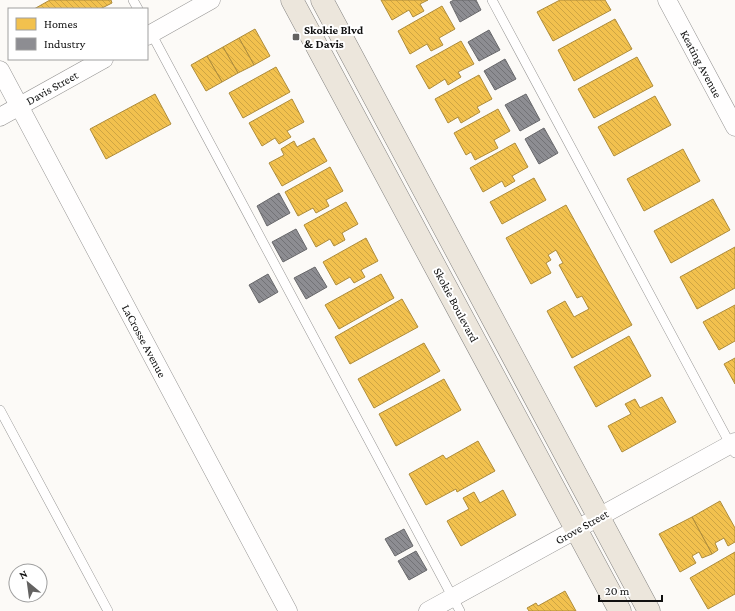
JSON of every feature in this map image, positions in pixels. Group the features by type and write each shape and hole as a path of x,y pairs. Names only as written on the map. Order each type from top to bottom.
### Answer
{"main road":[{"name":"Skokie Boulevard","path":"292,0 620,611"},
{"name":"Skokie Boulevard","path":"322,0 649,611"}],"street":[{"path":"148,32 211,0"},
{"name":"Keating Avenue","path":"667,0 733,117"},
{"name":"Davis Street","path":"0,117 102,60"},
{"name":"LaCrosse Avenue","path":"0,70 288,611"},
{"name":"Grove Street","path":"428,611 456,604 598,518 734,446"}],"lane":[{"path":"492,0 734,446"},
{"path":"148,32 456,604"},
{"path":"0,410 108,611"}],"building: Homes":[{"path":"50,0 111,0 112,3 102,8 36,8"},
{"path":"381,0 428,0 420,4 424,11 413,17 409,10 392,20"},
{"path":"560,0 605,0 611,10 553,41 537,12"},
{"path":"442,6 455,29 439,38 443,45 431,51 427,44 410,54 398,31"},
{"path":"615,19 632,49 574,81 558,50"},
{"path":"255,29 270,56 254,65 239,38"},
{"path":"239,38 254,65 238,73 223,47"},
{"path":"461,41 474,64 458,72 461,77 448,85 445,79 429,89 416,66"},
{"path":"223,47 238,73 222,82 207,56"},
{"path":"207,56 222,82 206,91 191,65"},
{"path":"637,57 653,86 594,118 578,89"},
{"path":"276,67 290,92 243,118 229,93"},
{"path":"479,75 492,99 477,107 480,112 461,123 458,117 448,123 435,99"},
{"path":"155,94 171,124 106,159 90,129"},
{"path":"655,96 671,125 614,156 598,127"},
{"path":"292,99 304,122 287,131 291,137 279,144 275,138 262,146 249,123"},
{"path":"498,109 510,131 494,140 498,148 475,160 471,152 466,155 454,133"},
{"path":"314,138 327,161 282,186 269,163 284,155 281,149 294,141 297,147"},
{"path":"515,143 528,167 512,176 515,181 505,187 502,181 483,192 470,168"},
{"path":"683,149 700,181 644,211 627,179"},
{"path":"330,167 343,191 326,200 329,206 316,213 313,208 298,216 285,192"},
{"path":"534,178 546,200 502,224 490,202"},
{"path":"713,199 730,230 671,263 654,231"},
{"path":"346,202 358,224 342,233 345,240 334,246 330,239 316,247 304,225"},
{"path":"566,205 632,325 572,358 547,311 565,301 574,317 589,309 582,296 577,298 559,265 563,263 556,250 548,255 551,260 546,263 551,273 531,284 506,238"},
{"path":"366,238 378,261 361,270 365,277 354,283 350,277 336,285 323,262"},
{"path":"735,247 735,288 697,309 680,277"},
{"path":"381,274 394,298 339,329 325,305"},
{"path":"402,299 418,327 350,364 335,337"},
{"path":"735,305 735,341 719,350 703,322"},
{"path":"629,336 651,376 596,407 574,367"},
{"path":"424,343 440,371 374,408 358,379"},
{"path":"735,358 735,384 724,364"},
{"path":"444,379 461,410 396,446 379,414"},
{"path":"662,397 676,422 622,452 608,426 631,414 625,404 635,399 640,408"},
{"path":"478,441 495,471 457,492 456,489 426,505 409,474 443,455 446,459"},
{"path":"503,490 516,515 461,546 447,521 469,509 463,498 474,492 480,503"},
{"path":"720,501 735,528 735,542 728,546 724,538 715,543 718,550 712,554 692,517"},
{"path":"692,517 712,554 702,558 699,552 692,556 696,563 680,572 659,534"},
{"path":"735,552 735,594 708,609 690,578"},
{"path":"565,591 576,611 529,611 527,608 536,603 538,606"}],"building: Industry":[{"path":"454,0 476,0 481,10 460,22 450,2"},
{"path":"489,30 500,50 479,61 468,42"},
{"path":"505,59 516,79 495,90 484,71"},
{"path":"526,94 540,120 520,131 505,105"},
{"path":"544,128 558,153 539,164 525,139"},
{"path":"279,193 290,213 267,226 257,206"},
{"path":"296,229 307,249 283,262 272,242"},
{"path":"315,267 327,287 306,299 294,278"},
{"path":"268,274 278,292 259,303 249,285"},
{"path":"404,529 413,546 395,556 385,539"},
{"path":"416,551 427,570 409,580 398,561"}],"place":[{"name":"Skokie Blvd & Davis","path":"296,37"}]}
